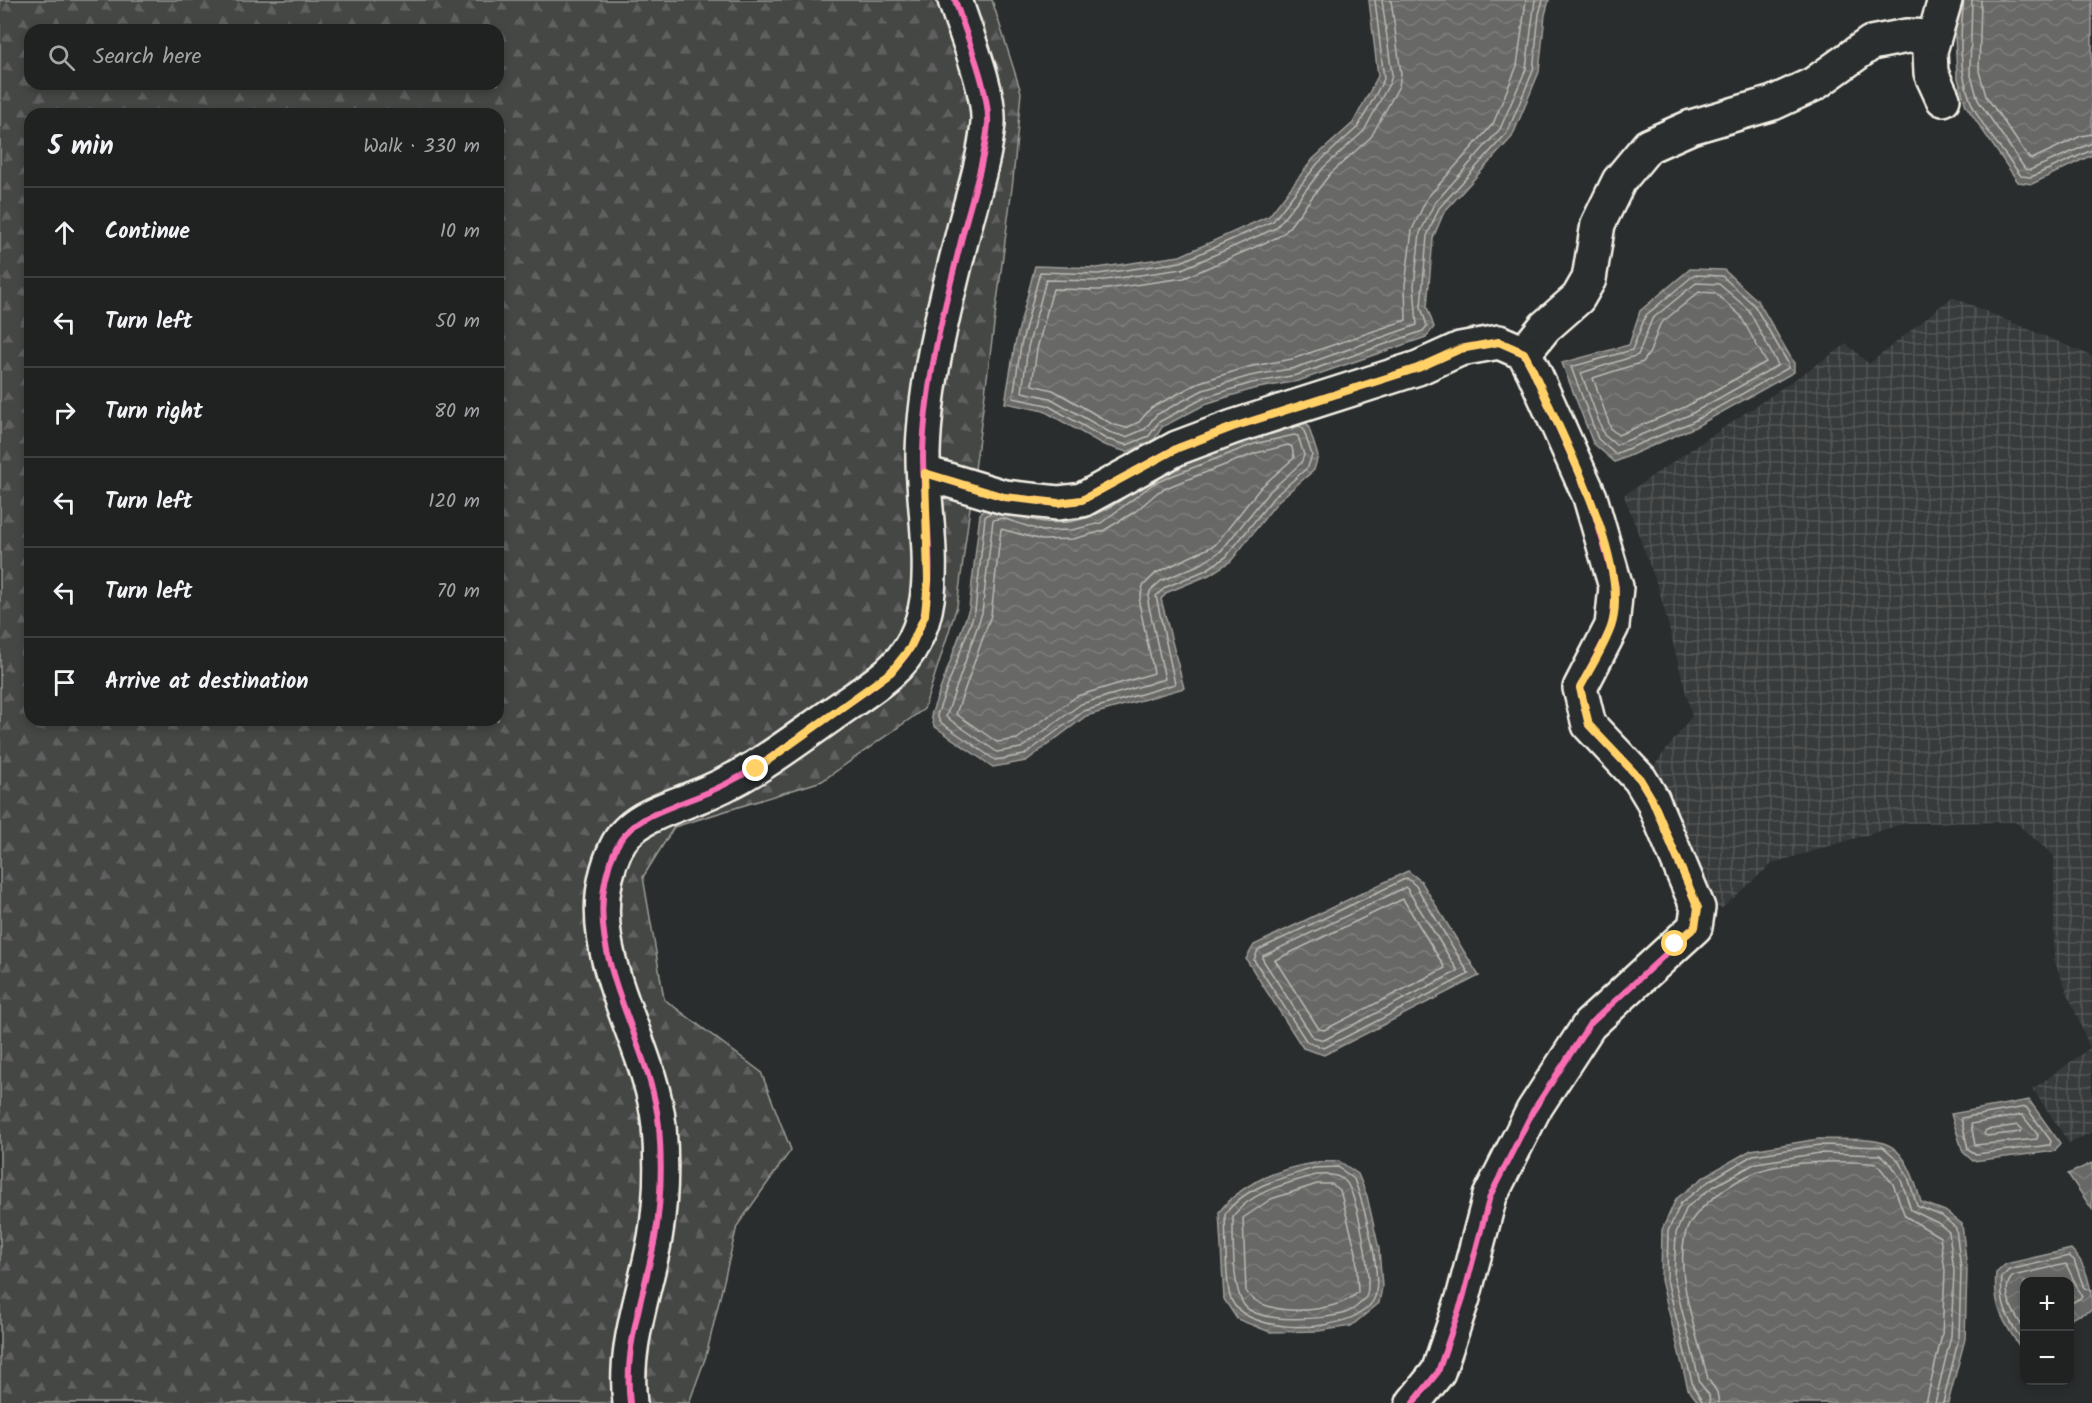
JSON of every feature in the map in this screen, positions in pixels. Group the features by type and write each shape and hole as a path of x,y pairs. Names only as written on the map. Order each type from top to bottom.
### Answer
{"street":[{"path":"630,1403 627,1374 637,1314 655,1235 659,1177 659,1127 655,1099 616,988 606,944 603,907 606,873 618,843 636,823 726,786 756,769 891,672 910,648 925,615 928,580 923,452 935,363 947,298 982,159 988,120 986,100 955,0"},
{"path":"1943,99 1931,73 1930,51 1945,0"},
{"path":"1524,353 1545,327 1578,298 1589,279 1599,224 1619,181 1648,146 1691,127 1773,103 1814,84 1871,43 1907,36 1934,37"},
{"path":"925,473 1004,497 1058,503 1082,500 1178,448 1233,427 1418,368 1460,349 1499,342 1524,353 1590,497 1609,554 1616,586 1612,626 1580,688 1589,725 1640,779 1652,799 1698,908 1695,927 1589,1025 1533,1111 1490,1196 1463,1298 1438,1372 1413,1403"}],"shaded area":[{"path":"1952,297 2092,356 2092,1132 2069,1143 2033,1089 2090,1048 2054,960 2054,856 2015,822 1906,823 1773,863 1722,908 1706,906 1647,775 1692,716 1660,593 1624,495 1847,344 1869,364"}],"green space":[{"path":"0,0 992,0 1021,92 1013,180 957,606 924,709 822,781 674,827 643,877 664,999 761,1072 791,1150 737,1226 706,1356 689,1403 0,1403"}],"water":[{"path":"1369,0 1549,0 1545,15 1539,72 1512,137 1444,212 1433,238 1427,307 1434,327 1426,337 1298,381 1253,389 1208,403 1162,427 1154,440 1127,452 1104,445 1044,411 1005,403 1015,344 1035,266 1097,268 1180,256 1269,216 1313,159 1353,123 1378,76"},
{"path":"1959,0 2092,0 2092,155 2032,184 2018,182 1966,106 1957,75 1955,36"},
{"path":"1690,269 1724,270 1758,301 1794,363 1794,372 1695,427 1615,462 1593,443 1562,363 1629,345 1640,311"},
{"path":"1303,419 1308,425 1318,456 1314,470 1278,501 1231,561 1209,575 1168,592 1161,599 1184,688 1086,716 1026,761 993,767 934,726 931,715 969,609 980,514 986,507 1145,473"},
{"path":"1408,871 1421,881 1479,976 1324,1055 1303,1048 1246,959 1254,945"},
{"path":"2029,1100 2060,1143 2055,1151 1973,1161 1963,1152 1951,1114"},
{"path":"1819,1139 1875,1141 1887,1144 1906,1162 1921,1202 1945,1211 1962,1224 1967,1270 1965,1339 1948,1403 1699,1403 1688,1389 1661,1280 1662,1230 1676,1199 1705,1176 1751,1150"},
{"path":"1339,1161 1358,1174 1367,1196 1379,1249 1382,1287 1379,1303 1351,1326 1318,1331 1270,1332 1237,1319 1224,1299 1219,1212 1243,1189 1273,1174 1306,1164"},
{"path":"2092,1163 2092,1209 2068,1174"},
{"path":"2071,1249 2081,1262 2088,1277 2092,1310 2074,1317 2074,1277 2020,1277 2020,1347 2001,1313 1996,1295 1996,1273 2006,1264"}],"cycle path":[{"path":"630,1403 632,1340 651,1259 659,1211 660,1140 653,1092 607,953 602,919 605,883 616,848 622,838 639,822 731,782 765,762 889,673 909,651 921,626 927,599 929,570 923,453 928,396 944,309 982,162 988,123 988,110 981,78 955,0"},
{"path":"925,473 1004,497 1058,503 1082,500 1177,448 1233,427 1418,368 1460,349 1499,342 1524,353 1533,370 1590,497 1616,587 1612,626 1580,688 1589,725 1640,779 1652,799 1698,908 1695,927 1589,1025 1533,1111 1490,1196 1463,1298 1438,1372 1413,1403"}],"route":[{"path":"756,769 891,672 910,648 925,615 928,580 925,473 1004,497 1058,503 1082,500 1178,448 1233,427 1332,398 1418,368 1460,349 1499,342 1524,353 1533,370 1590,497 1609,554 1616,586 1612,626 1580,688 1589,725 1604,744 1640,779 1652,799 1698,908 1695,927 1675,944"}]}
